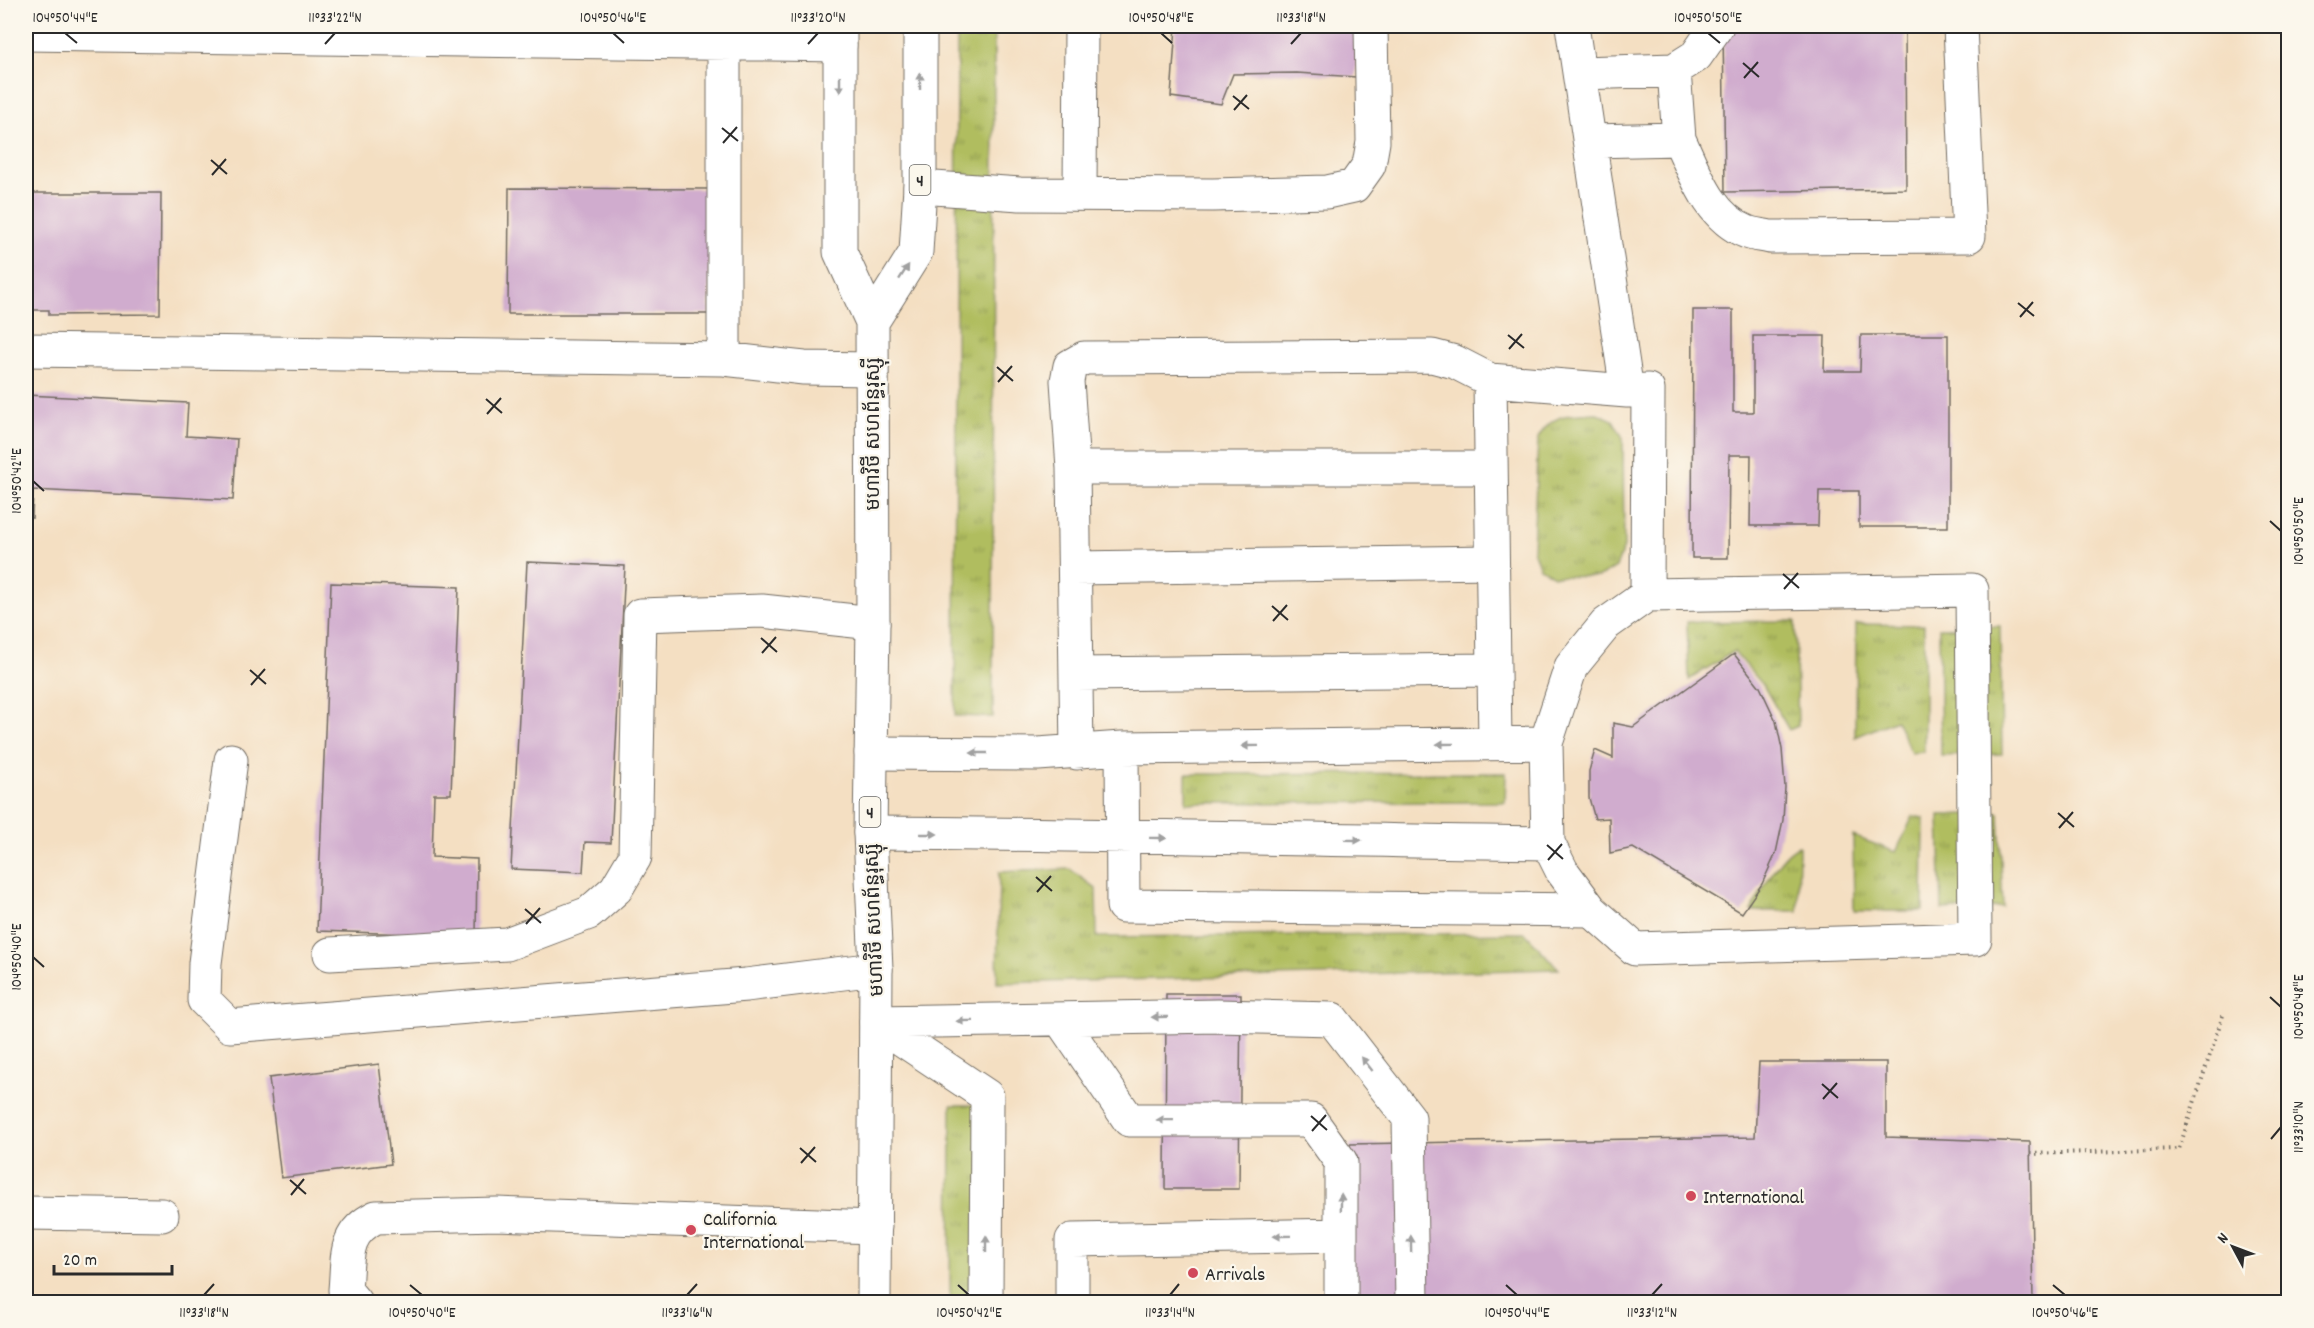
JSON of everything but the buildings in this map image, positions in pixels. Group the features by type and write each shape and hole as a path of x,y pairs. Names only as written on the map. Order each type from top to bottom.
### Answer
{"main road":[{"name":"4","path":"872,322 916,252 920,187 920,26"},
{"path":"1080,194 1081,26"},
{"path":"920,187 1020,194 1080,194 1327,192 1354,186 1369,165 1373,142 1371,26"},
{"path":"1572,26 1581,73 1626,391"},
{"path":"1581,73 1674,70 1696,56 1717,26"},
{"path":"1674,70 1679,139 1704,192 1719,213 1732,224 1748,233 1770,237 1969,236 1960,26"},
{"path":"26,34 284,32 840,35"},
{"path":"724,34 724,359"},
{"name":"មហាវិថី សហព័ន្ធរុស្ស៊ី","path":"840,35 840,252 872,322 873,623 870,834 876,969 874,1302"},
{"path":"1591,141 1679,139"},
{"path":"26,350 724,359 804,368 871,369"},
{"path":"1077,753 1073,468 1067,381 1070,366 1083,358 1432,356 1455,362 1490,380 1626,391 1648,390 1647,595"},
{"path":"1490,380 1495,743"},
{"path":"1073,468 1491,468"},
{"path":"1075,568 1492,562"},
{"path":"1972,590 1975,939 1635,949 1591,910 1562,871 1548,843 1546,743 1570,667 1606,624 1647,595 1972,590"},
{"path":"330,954 507,945 589,913 616,889 634,857 640,615 762,611 873,623"},
{"path":"1076,674 1494,670"},
{"path":"871,753 1077,753 1122,748 1546,743"},
{"path":"1122,748 1123,906 1591,910"},
{"path":"231,760 205,963 204,1000 230,1026 746,985 876,969"},
{"path":"870,834 1036,834 1548,843"},
{"path":"876,1022 1218,1016 1332,1019 1409,1118 1412,1302"},
{"path":"1060,1019 1129,1120 1311,1120 1341,1161 1341,1302"},
{"path":"876,1022 987,1096 986,1302"},
{"path":"26,1214 162,1215"},
{"path":"355,1302 345,1290 350,1240 361,1224 376,1217 497,1214 875,1227"},
{"path":"1072,1302 1072,1240 1340,1235"}],"path":[{"path":"2030,1154 2179,1149 2224,1012"}],"green space":[{"path":"957,26 994,26 993,717 955,716"},
{"path":"1597,413 1613,420 1623,438 1624,547 1616,567 1599,577 1554,576 1540,568 1533,550 1538,438 1550,423 1563,416"},
{"path":"1795,621 1798,726 1789,730 1763,685 1734,651 1689,680 1687,622"},
{"path":"1856,624 1924,625 1924,752 1911,753 1896,720 1855,737"},
{"path":"2000,626 2002,754 1941,756 1939,628"},
{"path":"1506,773 1505,802 1186,803 1186,774"},
{"path":"1999,813 2003,907 1942,910 1939,815"},
{"path":"1913,816 1924,818 1923,911 1854,911 1853,836 1896,852"},
{"path":"1799,846 1798,911 1751,911 1778,865 1785,856"},
{"path":"1070,869 1096,889 1097,937 1525,933 1559,969 997,983 999,872"},
{"path":"951,1105 984,1105 984,1302 950,1302"}],"place":[{"name":"International","path":"1691,1196"},
{"name":"California International","path":"691,1230"},
{"name":"Arrivals","path":"1193,1273"}]}
